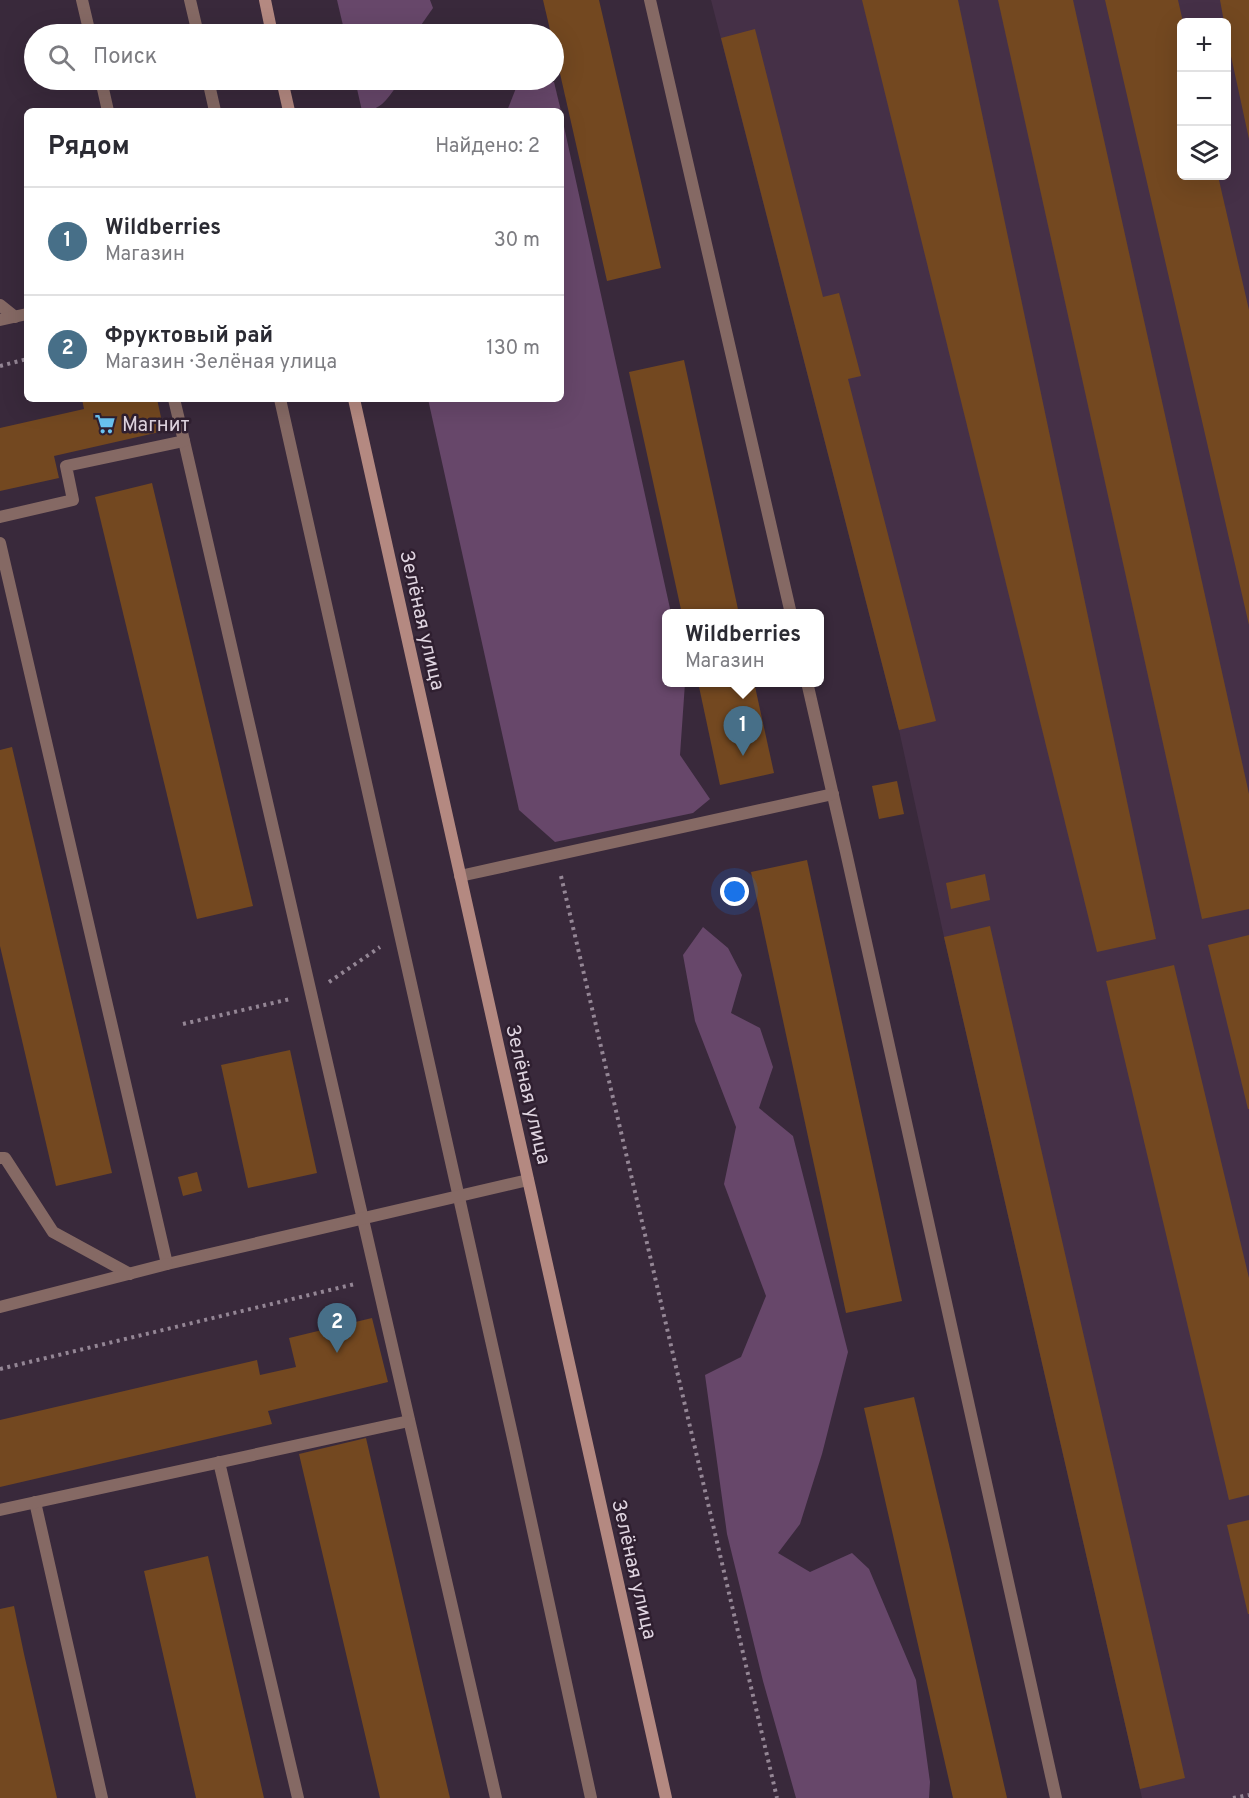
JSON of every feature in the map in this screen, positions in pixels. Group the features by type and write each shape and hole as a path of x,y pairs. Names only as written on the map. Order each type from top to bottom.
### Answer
{"main road":[{"path":"265,0 270,24"},
{"path":"284,90 288,108"},
{"name":"Зелёная улица","path":"355,402 666,1798"}],"lane":[{"path":"82,0 88,24"},
{"path":"190,0 196,24"},
{"path":"650,0 790,609"},
{"path":"103,90 107,108"},
{"path":"210,90 214,108"},
{"path":"0,305 21,315"},
{"path":"0,320 21,315"},
{"path":"175,402 496,1798"},
{"path":"281,402 514,1443 591,1798"},
{"path":"0,517 74,500 66,466 184,441"},
{"path":"0,543 166,1264"},
{"path":"808,687 1056,1798"},
{"path":"460,876 833,794"},
{"path":"0,1158 5,1158 52,1232 130,1274"},
{"path":"0,1307 166,1264 528,1180"},
{"path":"0,1510 409,1421"},
{"path":"219,1462 298,1798"},
{"path":"35,1502 102,1798"}],"path":[{"path":"0,366 24,360"},
{"path":"556,855 777,1798"},
{"path":"0,1369 376,1279"},
{"path":"1233,1798 1249,1795"}],"shaded area":[{"path":"337,0 430,0 433,8 422,24 343,24"},
{"path":"711,0 1249,0 1249,1798 1142,1798 944,937 899,730"},
{"path":"357,90 394,90 377,108 361,108"},
{"path":"515,90 556,90 560,108 508,108"},
{"path":"564,127 670,609 662,609 662,687 685,687 680,755 710,799 693,813 555,842 519,810 429,402 564,402"},
{"path":"703,927 728,948 742,975 731,1013 760,1028 773,1067 759,1108 793,1136 848,1352 822,1454 800,1524 778,1553 810,1572 852,1553 869,1569 916,1680 930,1782 929,1798 796,1798 763,1681 727,1534 705,1375 741,1357 766,1296 724,1184 736,1127 695,1021 683,955"}],"building":[{"path":"543,0 599,0 661,268 607,281 564,90 564,24 549,24"},
{"path":"862,0 958,0 1156,939 1097,952"},
{"path":"998,0 1073,0 1249,794 1249,909 1202,919"},
{"path":"1105,0 1178,0 1182,18 1177,18 1177,180 1219,180 1249,310 1249,625"},
{"path":"1220,0 1249,0 1249,139 1231,56 1231,18 1223,18"},
{"path":"755,29 823,297 839,293 861,376 848,379 936,721 899,730 721,38"},
{"path":"684,360 738,609 681,609 629,372"},
{"path":"83,402 158,402 164,431 54,456 59,478 0,491 0,428 84,409"},
{"path":"152,483 253,906 197,919 95,497"},
{"path":"699,687 755,687 774,773 720,785"},
{"path":"12,747 112,1173 56,1186 0,946 0,750"},
{"path":"897,781 904,814 879,819 872,786"},
{"path":"807,860 902,1301 846,1313 751,872"},
{"path":"985,874 990,900 951,909 946,883"},
{"path":"990,926 1185,1778 1140,1789 944,937"},
{"path":"1249,935 1249,1109 1248,1109 1208,945"},
{"path":"1174,965 1249,1278 1249,1495 1229,1500 1106,981"},
{"path":"290,1050 317,1173 248,1188 221,1065"},
{"path":"197,1172 202,1191 183,1196 178,1177"},
{"path":"372,1318 388,1382 268,1411 272,1424 0,1487 0,1420 257,1360 260,1375 296,1367 289,1338"},
{"path":"914,1397 1007,1798 953,1798 864,1408"},
{"path":"366,1438 450,1798 380,1798 299,1454"},
{"path":"1249,1520 1249,1614 1248,1614 1227,1525"},
{"path":"208,1556 264,1798 196,1798 144,1571"},
{"path":"14,1606 57,1798 0,1798 0,1609"}],"place":[{"name":"Магнит","path":"105,424"},
{"name":"Wildberries","path":"743,756"},
{"name":"Фруктовый рай","path":"337,1353"}]}
